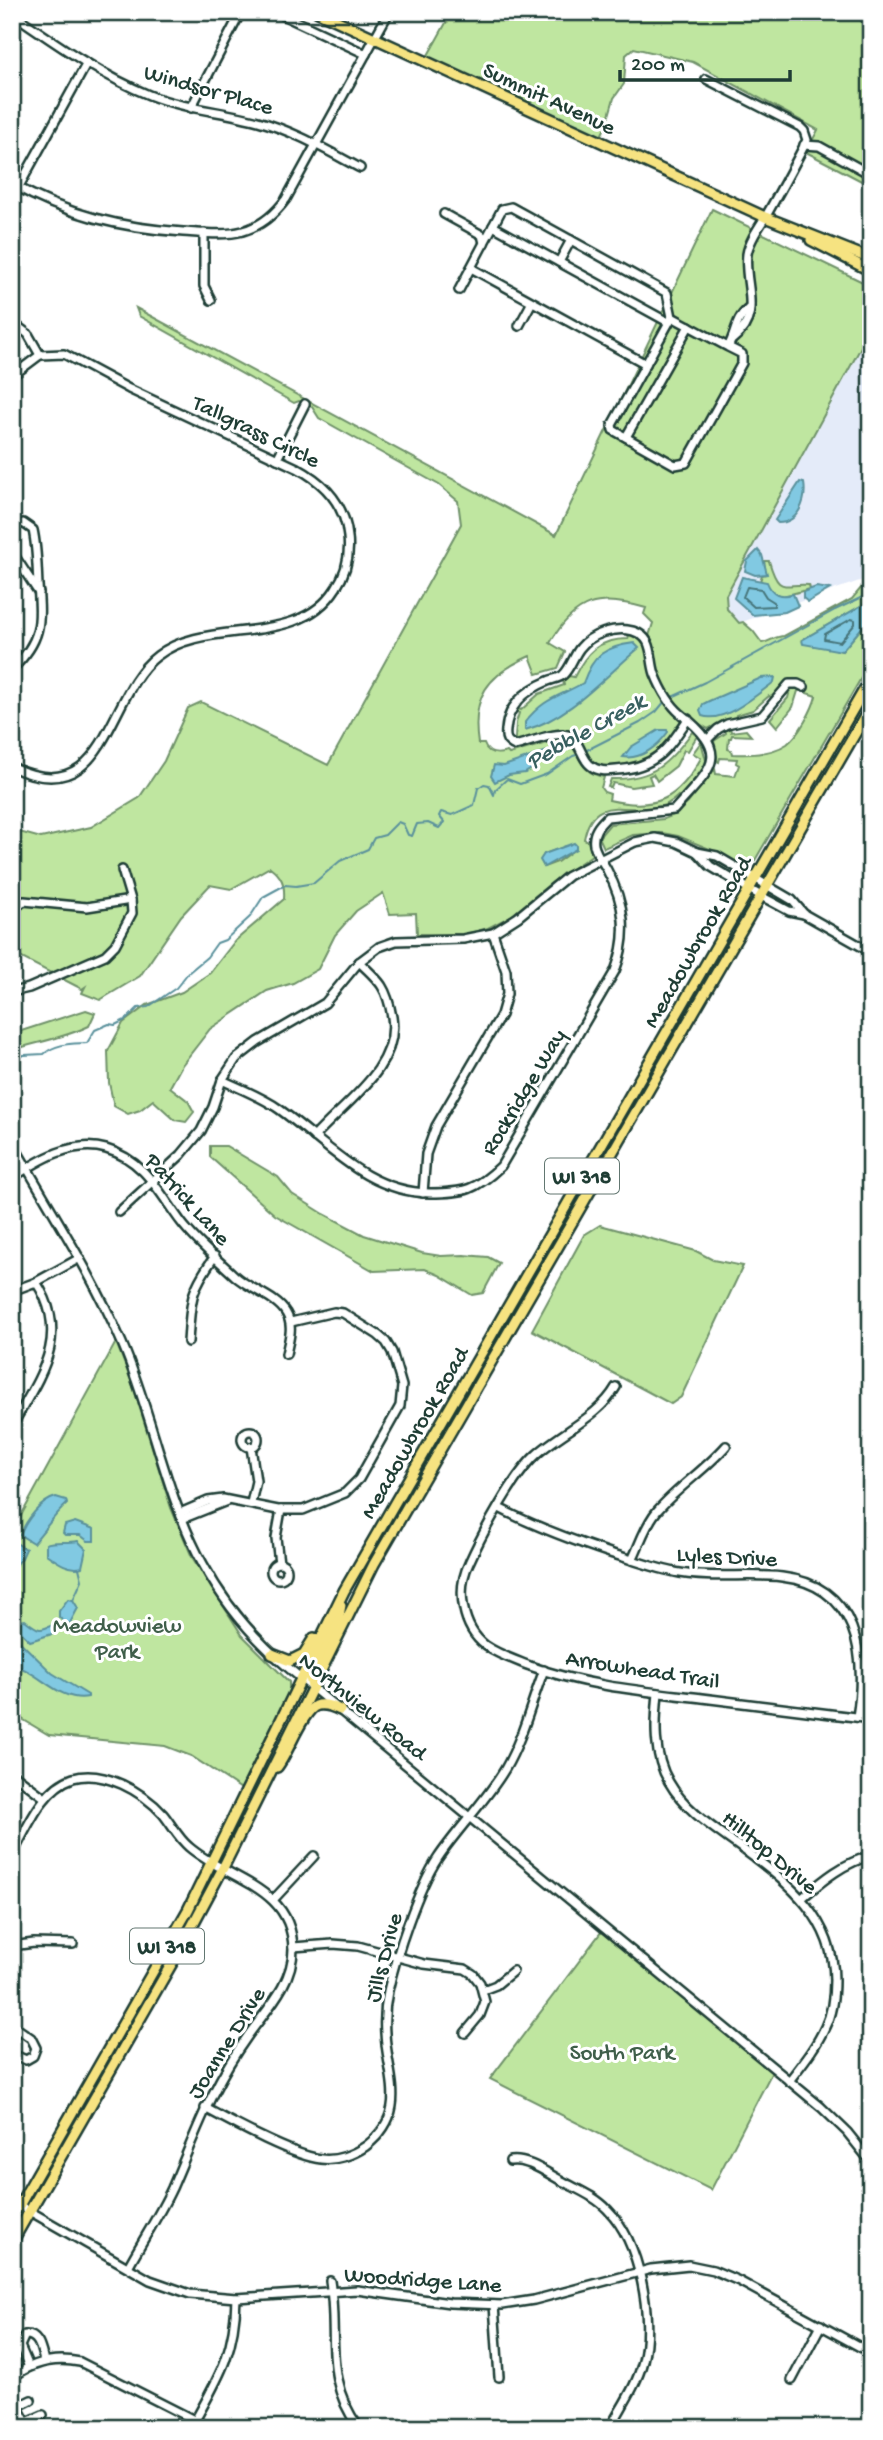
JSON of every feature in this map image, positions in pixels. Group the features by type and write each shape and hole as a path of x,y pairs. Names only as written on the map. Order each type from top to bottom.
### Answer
{"main road":[{"name":"Summit Avenue","path":"318,12 765,217 871,271"},
{"name":"Summit Avenue","path":"765,217 871,259"},
{"name":"Meadowbrook Road","path":"12,2218 16,2203 212,1862 342,1595 871,678"},
{"name":"Meadowbrook Road","path":"12,2242 176,1956 223,1868 380,1552 871,706"},
{"path":"272,1654 290,1661 299,1657 310,1645 326,1614 342,1595"},
{"path":"312,1687 310,1678 338,1616 342,1595"},
{"path":"268,1776 285,1758 301,1723 312,1708 322,1705 340,1710"}],"street":[{"path":"191,108 241,12"},
{"path":"275,12 366,54"},
{"path":"15,186 61,208 94,219 136,227 204,233 242,231 268,218 286,200 389,12"},
{"name":"Windsor Place","path":"15,16 87,63 134,89 191,108 256,121 288,131 359,168"},
{"path":"12,199 15,186 87,63"},
{"path":"706,79 800,127 807,140 747,252 752,299 748,309 749,317 743,320 740,334 731,343"},
{"path":"804,145 819,146 868,173"},
{"path":"459,290 502,209 511,207 667,293 670,299 670,319 612,425 613,430 675,465 686,463 742,363 742,354 731,343 670,319 494,226"},
{"path":"444,214 482,235 484,243"},
{"path":"204,233 204,286 211,300"},
{"path":"559,262 571,240"},
{"path":"471,268 646,363"},
{"path":"519,326 532,302"},
{"path":"12,322 28,334 40,355 12,376"},
{"path":"626,438 689,326"},
{"name":"Tallgrass Circle","path":"12,767 42,776 60,775 75,770 88,761 100,747 131,684 157,655 192,640 295,621 316,610 332,595 344,572 348,555 348,534 343,514 331,492 318,481 129,389 71,357 59,353 40,355"},
{"path":"277,459 305,404"},
{"path":"12,527 23,523 33,530 41,617 37,635 25,656 12,669"},
{"path":"12,552 39,594"},
{"path":"600,859 594,845 595,830 607,817 674,810 708,770 711,758 708,739 688,719 671,704 654,672 651,648 641,634 626,629 613,630 589,639 564,675 533,688 515,702 507,719 507,741 515,746 559,734 572,737 587,763 596,770 631,769 654,761 673,741 688,719"},
{"path":"708,739 727,724 762,716 789,684 804,687"},
{"path":"119,1212 181,1155 201,1131 222,1080 236,1059 258,1042 325,1003 359,962 379,947 396,941 463,939 493,933 519,917 568,876 635,842 655,838 717,856 792,900 804,914"},
{"path":"697,852 710,866 761,896 789,911 804,914 871,952"},
{"name":"Rockridge Way","path":"222,1080 277,1108 342,1160 366,1176 388,1186 423,1192 457,1193 483,1183 501,1166 615,971 622,953 623,912 619,895 600,859"},
{"path":"12,992 29,988 105,955 115,945 132,913 122,870"},
{"path":"12,910 24,901 87,907 131,900"},
{"path":"423,1192 426,1154 436,1126 500,1016 507,994 506,971 493,933"},
{"path":"314,1137 369,1081 386,1058 394,1029 388,995 359,962"},
{"name":"Northview Road","path":"12,1142 98,1289 132,1367 181,1516 202,1563 247,1628 272,1654 837,2122 871,2162"},
{"name":"Patrick Lane","path":"12,1178 67,1148 93,1146 117,1153 152,1180 180,1221 215,1256 249,1287 282,1307 291,1322"},
{"path":"188,1342 190,1300 201,1276 215,1256"},
{"path":"12,1292 80,1258"},
{"path":"12,1426 44,1368 50,1351 50,1314 36,1282"},
{"path":"181,1516 214,1500 231,1499 281,1510 305,1509 335,1499 354,1486 400,1406 402,1386 392,1352 378,1335 343,1313 334,1312 291,1322 286,1354"},
{"name":"Arrowhead Trail","path":"616,1387 603,1405 528,1462 499,1508 466,1570 462,1592 463,1607 472,1630 485,1645 507,1657 589,1684 871,1719"},
{"path":"632,1560 657,1510 709,1466 726,1446"},
{"path":"251,1447 256,1481 251,1503"},
{"name":"Lyles Drive","path":"499,1508 558,1534 632,1560 683,1574 781,1577 800,1581 820,1590 844,1612 857,1640 862,1678 857,1717"},
{"path":"278,1563 276,1538 281,1510"},
{"name":"Jills Drive","path":"205,2108 282,2145 316,2158 341,2157 365,2146 380,2132 393,2099 393,2079 385,2034 385,2008 415,1907 435,1863 491,1791 515,1751 544,1670"},
{"name":"Hilltop Drive","path":"658,1693 658,1753 674,1791 702,1819 802,1898 813,1911 827,1939 834,1970 834,1993 826,2025 807,2058 789,2081"},
{"path":"12,1773 46,1798"},
{"path":"12,1855 46,1798 56,1787 71,1779 86,1776 111,1780 162,1813 184,1843 259,1888 273,1900 286,1920 293,1947 346,1944 424,1964 464,1969 477,1978 483,1990 483,2008 465,2033"},
{"path":"273,1900 314,1856"},
{"path":"802,1898 846,1865 871,1856"},
{"path":"12,1946 73,1944"},
{"name":"Joanne Drive","path":"128,2267 172,2188 205,2108 228,2064 283,1987 291,1964 293,1947"},
{"path":"483,1990 496,1985 513,1971"},
{"path":"12,2025 31,2038 36,2049 33,2056 26,2060 12,2054"},
{"path":"510,2161 518,2160 534,2166 587,2194 602,2204 623,2230 646,2303 646,2344 635,2384 610,2428"},
{"name":"Woodridge Lane","path":"16,2203 150,2280 190,2294 236,2298 357,2290 450,2303 494,2305 534,2300 638,2272 676,2265 713,2270 871,2353"},
{"path":"330,2281 334,2370 344,2403 359,2428"},
{"path":"193,2424 230,2350 236,2298"},
{"path":"494,2305 499,2377"},
{"path":"792,2380 821,2325"},
{"path":"29,2367 20,2346 25,2335 36,2339 44,2361"},
{"path":"12,2378 44,2361 69,2360 92,2367 193,2424 210,2428"},
{"path":"12,2396 28,2425 43,2415"},
{"path":"19,2406 31,2400"}],"shaded area":[{"path":"871,327 871,577 739,623 727,609 726,595"}],"green space":[{"path":"452,12 871,12 871,186 806,152 818,130 693,62 634,48 626,55 624,84 614,98 601,136 427,57"},
{"path":"712,209 871,286 871,327 867,336 726,595 727,609 739,623 743,622 753,631 762,643 784,636 852,599 861,588 871,584 871,600 802,640 842,651 871,617 871,661 754,862 741,866 712,850 678,836 662,833 633,835 604,848 599,837 610,824 664,819 674,815 688,803 715,769 716,774 735,776 739,765 736,763 737,759 720,758 719,762 717,761 714,741 726,733 725,728 730,727 731,732 746,730 751,736 732,735 728,749 732,754 761,753 787,744 805,722 816,696 807,693 806,685 794,679 784,684 773,698 769,696 753,710 736,715 735,720 708,729 684,711 665,687 649,636 653,623 644,614 646,608 615,602 590,604 569,617 550,643 565,652 558,668 537,674 530,656 503,671 485,690 477,713 478,744 484,744 493,753 509,754 557,740 565,742 571,746 587,769 604,777 601,788 610,794 609,800 640,804 664,798 684,783 701,758 693,753 701,742 708,760 681,797 651,808 610,808 599,812 590,822 584,839 588,841 592,855 551,883 511,916 488,928 466,934 417,934 416,913 390,914 383,893 356,911 335,935 318,969 293,983 267,991 210,1029 182,1065 170,1087 188,1101 194,1112 186,1122 175,1120 153,1100 140,1110 128,1114 114,1106 109,1083 108,1051 123,1023 147,1005 182,992 210,973 235,941 284,899 282,881 270,867 231,889 210,885 181,916 140,976 100,1000 82,993 85,987 82,989 12,953 12,830 41,838 91,827 139,798 164,761 188,708 201,702 328,765 461,524 458,501 439,485 319,418 312,407 299,401 294,403 139,316 136,308 556,535","holes":["566,846 575,849 557,862 544,867 541,860 544,854"]},
{"path":"764,561 769,561 779,583 809,585 810,589 783,596 771,592 760,581 762,575 766,574"},
{"path":"629,634 644,642 653,679 669,708 681,720 675,733 660,749 637,763 603,767 592,763 574,736 564,730 551,731 525,740 512,740 515,739 519,713 515,711 516,708 521,710 539,694 564,685 563,680 569,676 574,677 594,649 609,642 628,639"},
{"path":"793,687 799,688 800,691 793,707 777,727 770,719 788,698 789,694 785,692"},
{"path":"692,732 697,736 688,751 684,750 676,766 657,781 653,774 649,776 652,784 631,787 613,783 611,788 608,787 611,779 626,779 659,768 676,753"},
{"path":"86,1010 95,1013 89,1026 61,1037 12,1050 12,1034"},
{"path":"210,1146 226,1146 278,1177 292,1194 364,1235 422,1253 488,1257 499,1263 483,1293 472,1295 425,1269 374,1271 275,1215 210,1157"},
{"path":"600,1225 696,1251 713,1260 743,1266 681,1397 671,1404 532,1330 584,1235"},
{"name":"Meadowview Park","path":"116,1342 133,1386 171,1508 192,1557 242,1635 289,1682 289,1695 243,1790 191,1756 165,1746 49,1735 12,1713 12,1532"},
{"name":"South Park","path":"605,1927 774,2068 711,2190 490,2079"}],"water":[{"path":"800,482 804,483 805,490 800,510 791,519 778,523 775,520"},
{"path":"758,550 767,574 755,575 745,571 747,561"},
{"path":"742,577 767,582 777,594 793,594 798,606 785,612 753,615 734,598"},
{"path":"816,587 830,589 808,602 803,598 803,592"},
{"path":"871,600 871,617 842,651 803,644 802,640"},
{"path":"634,643 639,648 586,695 557,716 525,730 525,722 539,708 583,683 591,666 601,654 615,647"},
{"path":"775,677 774,682 730,712 720,716 702,716 700,711 703,704 761,678"},
{"path":"659,730 668,732 654,747 643,754 623,757 631,747"},
{"path":"556,750 555,754 525,773 509,775 495,782 491,776 494,765 504,766"},
{"path":"574,843 576,849 544,867 540,860 544,854"},
{"path":"56,1497 66,1500 67,1504 33,1543 20,1535 34,1512"},
{"path":"75,1522 94,1529 94,1541 88,1541 80,1535 63,1533 65,1525"},
{"path":"78,1541 86,1549 82,1567 68,1566 46,1554 46,1544"},
{"path":"16,1543 26,1549 12,1570 12,1549"},
{"path":"68,1599 73,1600 78,1608 70,1623 66,1624 59,1617 59,1611"},
{"path":"25,1620 37,1628 43,1629 57,1623 61,1628 55,1633 30,1641 17,1628 20,1621"},
{"path":"12,1634 52,1673 88,1697 77,1698 58,1691 31,1673 12,1665"}],"waterway":[{"name":"Pebble Creek","path":"670,698 871,593"},
{"name":"Pebble Creek","path":"585,751 640,723 656,712 665,701"},
{"name":"Pebble Creek","path":"12,1061 24,1055 44,1054 59,1046 87,1043 95,1030 109,1024 115,1025 127,1019 138,1008 148,1007 176,988 217,943 225,940 250,917 263,897 285,885 314,883 340,861 368,849 374,838 385,835 398,822 403,824 408,835 412,836 417,824 428,823 439,828 444,822 439,816 441,812 452,815 474,805 478,788 484,784 489,785 494,795 495,790 507,779 520,784 547,774 580,754"},
{"path":"73,1600 82,1580 79,1568"}]}
